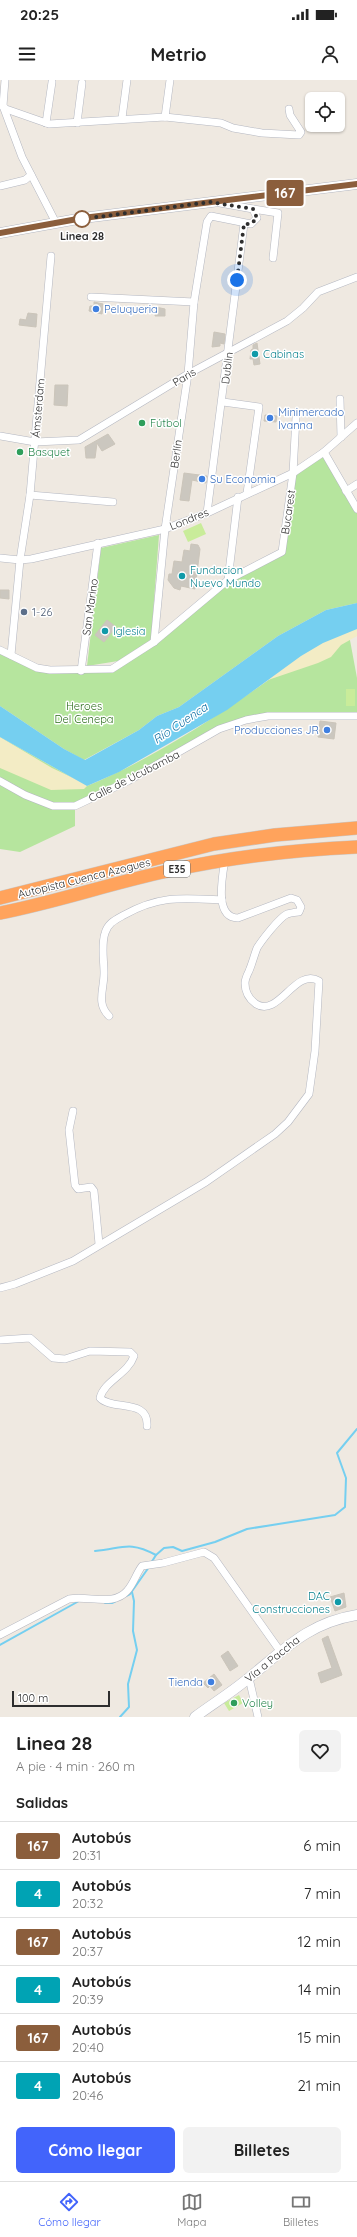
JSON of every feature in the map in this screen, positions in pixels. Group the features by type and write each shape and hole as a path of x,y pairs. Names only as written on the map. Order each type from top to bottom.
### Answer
{"highway":[{"name":"Autopista Cuenca Azogues","path":"0,898 214,844 263,836 357,828"},
{"name":"Autopista Cuenca Azogues","path":"0,913 160,873 225,859 278,852 357,847"}],"main road":[{"path":"0,233 56,223 357,184"},
{"name":"Vía a Paccha","path":"195,1717 249,1678 298,1637 337,1618 357,1615"}],"street":[{"path":"5,80 2,105 31,174 56,223"},
{"path":"122,118 127,80"},
{"path":"165,117 170,80"},
{"path":"46,123 52,82"},
{"path":"77,123 82,83"},
{"path":"2,105 46,123 77,123 122,118 165,117 221,123 233,128 262,133 298,135 301,132 290,115 289,109"},
{"path":"0,186 25,180 31,174"},
{"path":"210,202 278,213 273,258"},
{"path":"244,224 251,224 257,218 253,209"},
{"name":"Berlín","path":"154,642 165,529 188,374 194,302 209,218 211,216 244,224"},
{"name":"Dublin","path":"207,513 223,402 244,224"},
{"name":"Ámsterdam","path":"11,655 20,560 30,495 51,256"},
{"name":"Paris","path":"0,436 35,442 79,440 188,374 287,321 303,308 318,292 357,277"},
{"path":"90,297 194,302"},
{"path":"340,400 341,437"},
{"path":"223,402 259,407 247,493"},
{"name":"Bucarest","path":"228,580 282,552 293,473 296,417"},
{"name":"Londres","path":"0,558 20,560 165,529 207,513 238,497 293,473 324,452 357,423"},
{"path":"324,452 357,509"},
{"path":"346,491 357,484"},
{"path":"30,495 113,502"},
{"path":"0,650 37,668 81,671 112,669 154,642 228,580 238,497"},
{"name":"San Marino","path":"81,671 98,543"},
{"name":"Calle de Ucubamba","path":"0,781 25,795 52,806 75,806 128,781 219,729 246,720 268,716 357,716"},
{"path":"0,1288 15,1284 73,1261 99,1244 206,1182 275,1134 288,1122 309,1094 315,1051 319,981 314,978 306,979 288,991 274,1004 264,1007 256,1004 249,997 245,981 257,948 265,936 286,914 299,912 301,907 297,900 291,898 234,918 224,909 222,900 221,888 225,859"},
{"path":"109,1016 102,1009 101,1000 104,981 104,935 113,920 150,902 176,898 222,900"},
{"path":"73,1111 69,1130 75,1185 78,1189 91,1187 94,1191 99,1244"},
{"path":"0,1340 30,1338 54,1358 65,1359 90,1350 130,1352 134,1356 128,1368 102,1392 100,1398 108,1403 140,1410 145,1415 147,1426"},
{"path":"0,1635 69,1599 79,1597 106,1600 116,1598 126,1592 142,1566 147,1564 163,1563 204,1552 211,1554 280,1651"},
{"path":"249,1678 258,1717"}],"green space":[{"name":"Heroes Del Cenepa","path":"324,455 357,512 357,603 326,610 278,636 179,707 157,716 139,730 84,760 64,749 0,706 0,650 50,674 112,669 230,582 284,554 295,476"},
{"path":"201,523 206,534 188,542 183,531"},
{"path":"159,535 151,640 118,661 87,666 101,548"},
{"path":"347,624 357,678 357,715 268,716 219,729 75,806 53,806 0,781 0,737 87,786 156,753 189,733 253,691"},
{"path":"346,689 355,689 355,706 346,706"},
{"path":"0,784 51,809 75,808 75,826 20,852 0,849"},
{"name":"Volley","path":"239,1695 243,1703 229,1711 224,1703"}],"sand":[{"path":"357,621 357,636 341,645 331,657 268,680 271,674"},
{"path":"0,737 52,768 88,785 84,789 51,790 0,768"}],"water":[{"name":"Río Cuenca","path":"357,603 357,629 323,643 301,656 227,710 119,772 87,786 0,737 0,706 64,749 85,760 139,730 157,716 179,707 278,636 326,610"}],"building":[{"name":"Peluqueria","path":"94,302 103,304 102,314 89,311 90,306 94,306"},
{"path":"156,307 165,309 165,316 155,316"},
{"path":"28,313 37,314 36,327 19,325 20,319 26,320"},
{"path":"214,332 225,334 224,344 220,343 220,346 212,347"},
{"name":"Cabinas","path":"257,343 260,364 254,365 253,359 250,359 251,350 253,349 253,345"},
{"path":"55,385 68,385 67,406 54,405"},
{"name":"Minimercado Ivanna","path":"265,415 277,416 276,422 264,421"},
{"path":"108,434 115,444 102,451 97,443 95,458 86,458 85,447"},
{"path":"184,473 207,476 206,483 192,480 189,501 180,500"},
{"name":"Fundacion Nuevo Mundo","path":"191,544 198,545 200,549 195,589 181,586 180,590 174,588 168,580 169,574 172,574 174,561 182,562 184,550 190,551"},
{"path":"0,590 9,590 9,599 0,598"},
{"name":"Iglesia","path":"107,620 116,627 104,642 95,635"},
{"name":"Producciones JR","path":"320,721 336,723 334,739 318,737"},
{"name":"DAC Construcciones","path":"344,1593 346,1607 335,1611 330,1597"},
{"path":"328,1636 342,1675 321,1683 318,1673 332,1668 322,1639"},
{"name":"Tienda","path":"228,1651 238,1666 230,1671 221,1656"},
{"name":"Tienda","path":"214,1674 222,1685 214,1691 210,1686 208,1688 203,1683"}],"waterway":[{"path":"151,1563 156,1555 164,1548 173,1547 182,1551 215,1542 247,1529 335,1515 345,1507 346,1478 337,1453 357,1429"},
{"path":"95,1551 132,1547 146,1550 156,1555"},
{"path":"126,1596 130,1594 149,1567"},
{"path":"120,1717 129,1707 128,1684 137,1650 133,1631 134,1601 132,1592"},
{"path":"0,1645 79,1601"},
{"path":"105,1603 112,1603 116,1601"}],"bus line":[{"name":"167","path":"0,233 83,218 357,184"}],"place":[{"name":"Linea 28","path":"82,219"},
{"name":"Peluqueria","path":"96,309"},
{"name":"Cabinas","path":"255,354"},
{"name":"Minimercado Ivanna","path":"270,418"},
{"name":"Fútbol","path":"142,423"},
{"name":"Basquet","path":"20,452"},
{"name":"Su Economia","path":"202,479"},
{"name":"Fundacion Nuevo Mundo","path":"182,576"},
{"name":"1-26","path":"24,612"},
{"name":"Iglesia","path":"105,631"},
{"name":"Producciones JR","path":"327,730"},
{"name":"DAC Construcciones","path":"338,1602"},
{"name":"Tienda","path":"211,1682"},
{"name":"Volley","path":"234,1703"}],"route":[{"path":"82,219 210,202 253,209 257,218 251,224 244,224 237,280"}]}
